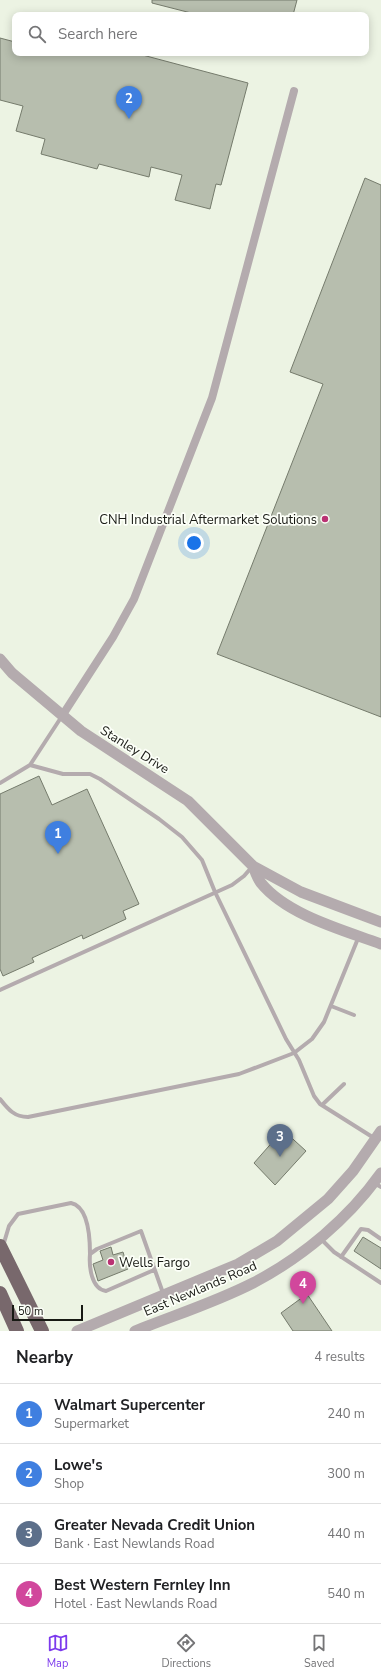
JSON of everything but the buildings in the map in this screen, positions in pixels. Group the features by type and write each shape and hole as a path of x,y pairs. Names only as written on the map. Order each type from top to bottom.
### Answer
{"highway":[{"path":"1,1249 42,1331"},
{"path":"0,1293 17,1331"}],"street":[{"path":"62,716 126,615 205,416 294,91"},
{"name":"Stanley Drive","path":"0,659 12,672 62,716 98,743 188,801 253,866 300,892 381,922"},
{"name":"Stanley Drive","path":"253,866 260,882 283,902 302,913 381,944"},
{"name":"East Newlands Road","path":"77,1331 238,1264 295,1228 341,1185 379,1139"},
{"path":"378,1180 381,1164"},
{"name":"East Newlands Road","path":"135,1331 254,1282 281,1266 320,1238 378,1180"}],"lane":[{"path":"0,783 30,765 62,716"},
{"path":"30,765 63,774 90,774 100,779 159,819 182,838 202,860 215,892 286,1039 299,1060 314,1096 322,1105 379,1139"},
{"path":"0,990 232,885 244,876 253,866"},
{"path":"0,1099 14,1114 20,1117 28,1117 239,1074 294,1053 312,1039 324,1022 359,936"},
{"path":"331,1006 354,1015"},
{"path":"322,1105 344,1084"},
{"path":"1,1249 9,1226 18,1214 71,1203 77,1204 82,1209 84,1215 90,1254 89,1268 96,1286 101,1290 106,1291 154,1270"},
{"path":"341,1257 361,1229 368,1230 381,1239"},
{"path":"90,1254 97,1249 141,1231 164,1296"},
{"path":"320,1238 341,1257 381,1284"}],"place":[{"name":"Lowe's","path":"129,119"},
{"name":"CNH Industrial Aftermarket Solutions","path":"325,519"},
{"name":"Walmart Supercenter","path":"58,854"},
{"name":"Greater Nevada Credit Union","path":"280,1157"},
{"name":"Wells Fargo","path":"111,1262"},
{"name":"Best Western Fernley Inn","path":"303,1304"}]}
